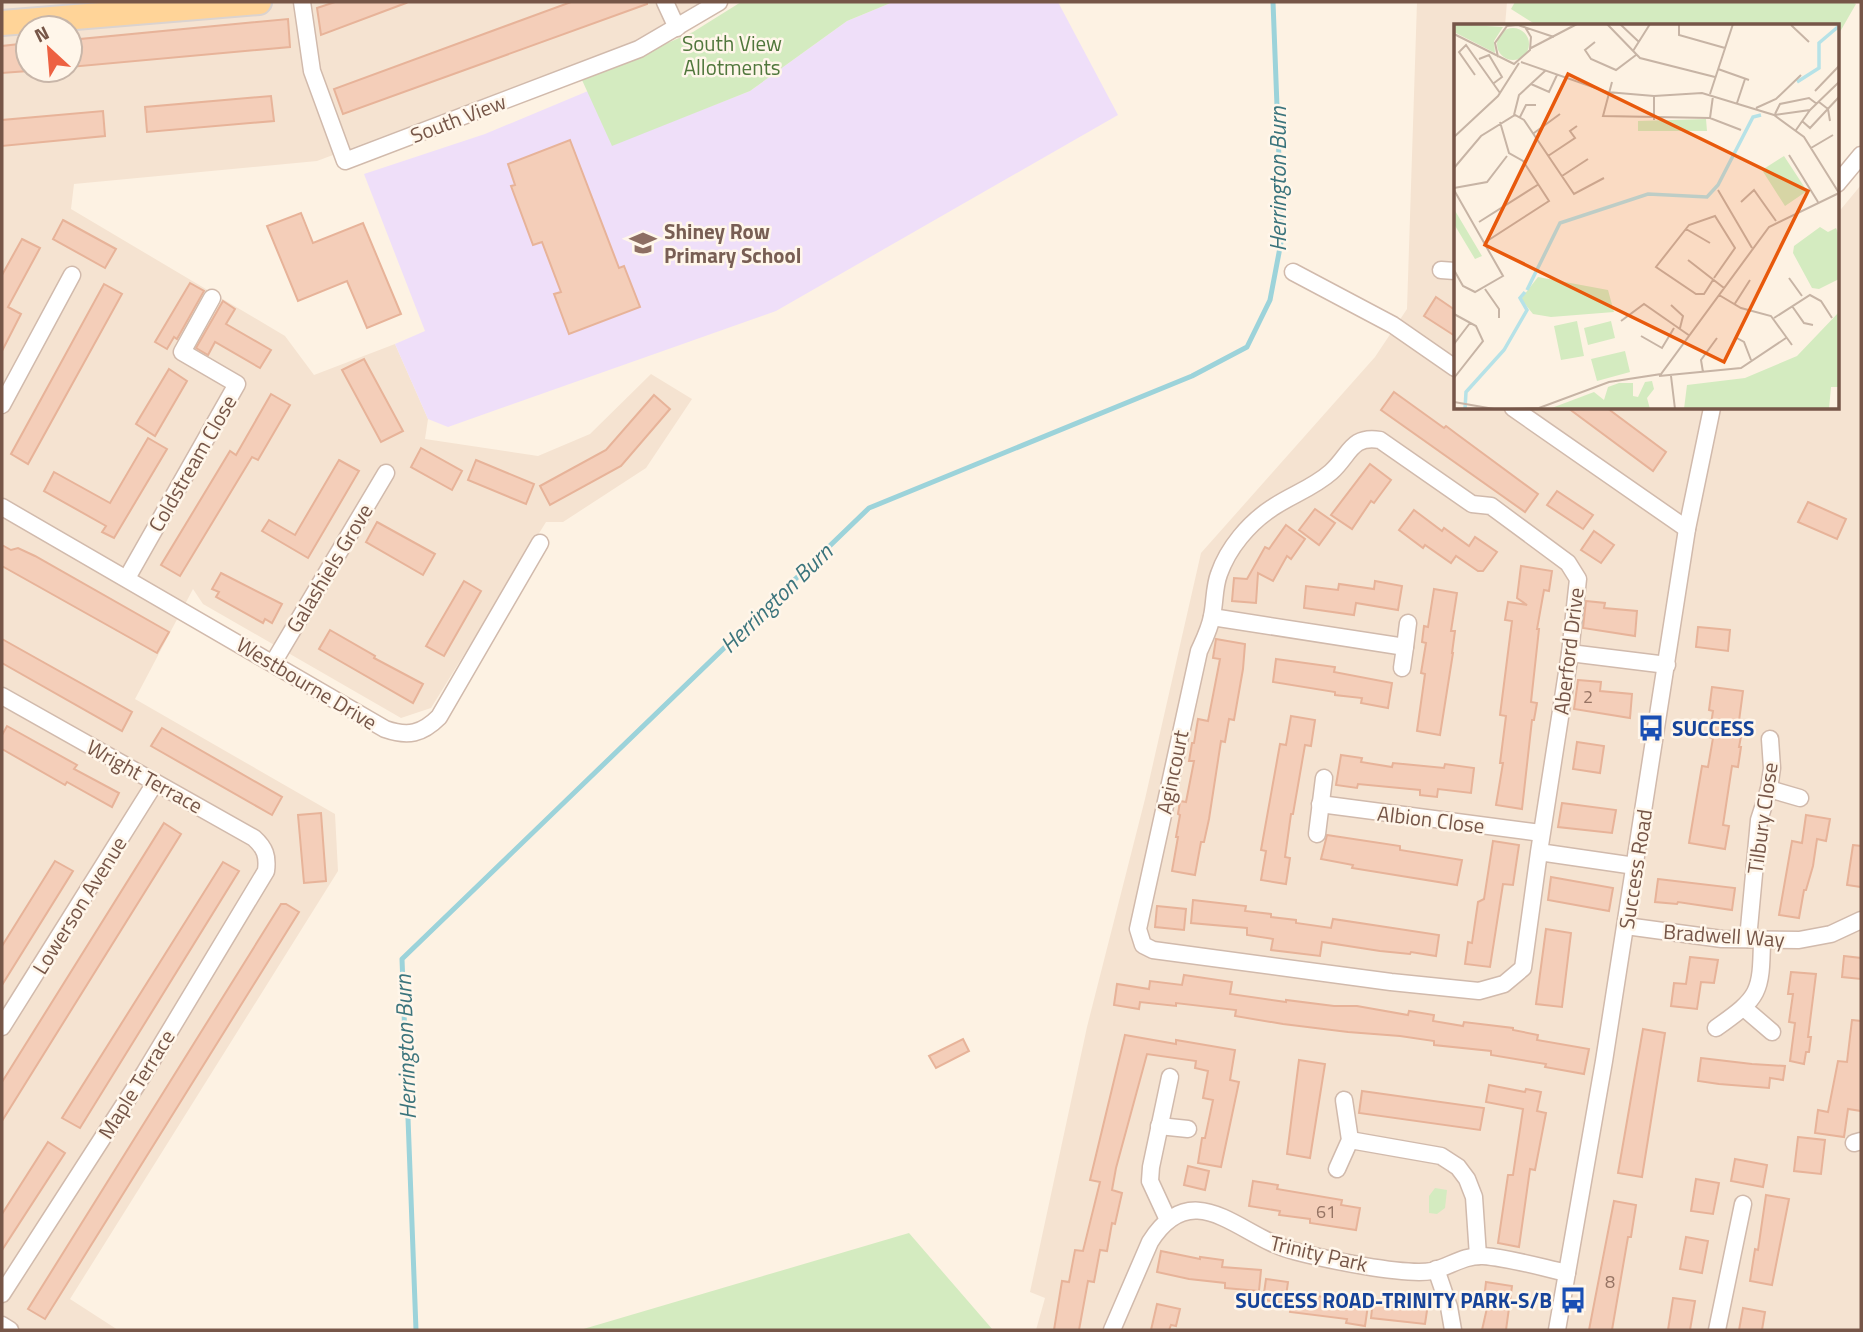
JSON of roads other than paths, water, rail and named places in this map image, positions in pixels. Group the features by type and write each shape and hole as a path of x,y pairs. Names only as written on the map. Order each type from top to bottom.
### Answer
{"main road":[{"path":"2,23 259,2"}],"street":[{"name":"South View","path":"302,2 312,71 345,161 639,49 719,2"},
{"path":"665,2 677,28"},
{"path":"1839,182 1861,155"},
{"path":"1293,272 1393,325 1454,367"},
{"path":"2,405 72,275"},
{"name":"Coldstream Close","path":"127,579 237,384 182,352 212,298"},
{"path":"1516,410 1687,529"},
{"name":"Success Road","path":"1557,1330 1626,926 1687,529 1712,410"},
{"name":"Agincourt","path":"1138,929 1199,651 1212,617 1218,576 1227,556 1253,523 1272,508 1308,489 1330,473 1358,440 1369,438"},
{"name":"Aberford Drive","path":"1138,929 1143,945 1153,950 1479,991 1504,984 1522,968 1570,653 1578,579 1568,563 1491,506 1472,505 1380,440 1369,438"},
{"name":"Galashiels Grove","path":"272,663 386,473"},
{"name":"Westbourne Drive","path":"2,507 385,729 400,734 415,734 429,727 449,703 540,544"},
{"path":"1212,617 1405,647"},
{"path":"1402,668 1408,623"},
{"path":"1570,653 1667,666"},
{"name":"Wright Terrace","path":"2,696 254,838 263,847 267,859 266,872"},
{"name":"Tilbury Close","path":"1744,1008 1758,986 1761,973 1755,940 1759,820 1769,789 1772,768 1770,739"},
{"path":"1317,834 1324,778"},
{"name":"Lowerson Avenue","path":"2,1027 155,783"},
{"path":"1769,789 1800,798"},
{"name":"Albion Close","path":"1320,804 1541,833"},
{"path":"1539,852 1635,866"},
{"name":"Maple Terrace","path":"2,1294 145,1072 266,872"},
{"name":"Bradwell Way","path":"1626,926 1722,939 1755,940 1815,938 1861,920"},
{"path":"1716,1028 1744,1008 1772,1032"},
{"path":"1112,1330 1150,1242 1168,1220 1150,1181 1150,1167 1170,1077"},
{"path":"1337,1169 1350,1140 1344,1100"},
{"path":"1159,1126 1188,1129"},
{"path":"1350,1140 1441,1156 1458,1167 1474,1196 1478,1256"},
{"path":"1717,1330 1743,1204"},
{"name":"Trinity Park","path":"1168,1220 1181,1214 1209,1211 1220,1214 1260,1239 1293,1251 1389,1269 1415,1272 1436,1269 1467,1257 1478,1256 1567,1273"},
{"path":"1436,1269 1449,1307 1453,1330"},
{"path":"2,1325 10,1330"}],"waterway":[{"name":"Herrington Burn","path":"416,1330 402,959 869,508 1192,376 1247,347 1270,300 1282,237 1273,2"}],"place":[{"name":"Shiney Row Primary School","path":"643,243"},
{"name":"SUCCESS","path":"1651,728"},
{"name":"SUCCESS ROAD-TRINITY PARK-S/B","path":"1573,1300"}],"park label":[{"name":"South View Allotments","path":"732,55"}]}
